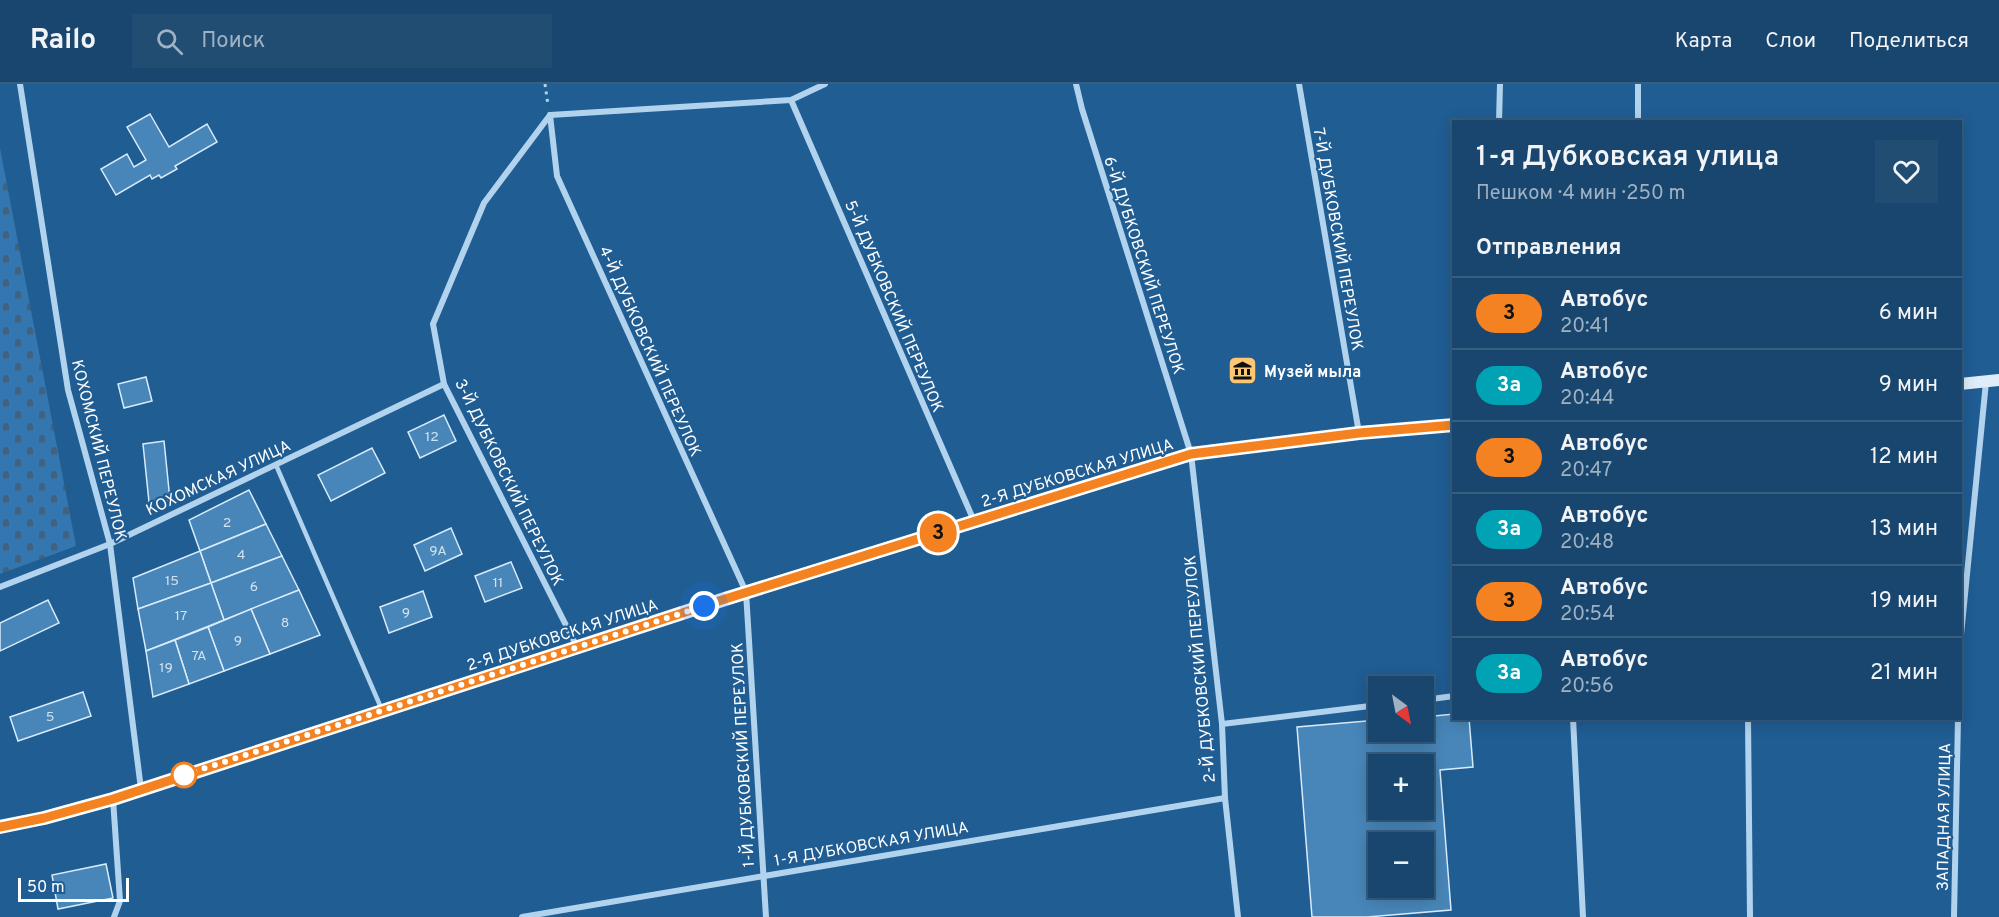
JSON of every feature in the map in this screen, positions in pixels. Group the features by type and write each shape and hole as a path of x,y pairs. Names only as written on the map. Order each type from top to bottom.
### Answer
{"main road":[{"path":"1962,384 1999,380"},
{"name":"2-Я ДУБКОВСКАЯ УЛИЦА","path":"0,827 44,818 113,799 746,592 1191,454 1359,433 1452,425"}],"street":[{"name":"КОХОМСКИЙ ПЕРЕУЛОК","path":"20,84 68,390 110,544 141,789"},
{"path":"550,116 791,100 825,84"},
{"name":"6-Й ДУБКОВСКИЙ ПЕРЕУЛОК","path":"1076,84 1191,454"},
{"name":"7-Й ДУБКОВСКИЙ ПЕРЕУЛОК","path":"1299,84 1359,433"},
{"path":"1498,120 1500,84"},
{"path":"1638,84 1638,120"},
{"name":"5-Й ДУБКОВСКИЙ ПЕРЕУЛОК","path":"791,100 974,522"},
{"name":"3-Й ДУБКОВСКИЙ ПЕРЕУЛОК","path":"550,116 484,203 433,324 444,384 577,647"},
{"name":"4-Й ДУБКОВСКИЙ ПЕРЕУЛОК","path":"550,116 557,176 746,592"},
{"path":"1962,625 1986,381"},
{"name":"КОХОМСКАЯ УЛИЦА","path":"0,587 110,544 444,384"},
{"name":"2-Й ДУБКОВСКИЙ ПЕРЕУЛОК","path":"1191,454 1222,724 1225,798 1238,917"},
{"name":"1-Й ДУБКОВСКИЙ ПЕРЕУЛОК","path":"746,592 766,917"},
{"path":"1434,699 1452,696"},
{"path":"1222,724 1368,706"},
{"path":"1573,720 1583,917"},
{"path":"1748,720 1750,917"},
{"name":"ЗАПАДНАЯ УЛИЦА","path":"1954,917 1958,720"},
{"name":"1-Я ДУБКОВСКАЯ УЛИЦА","path":"522,917 1225,798"},
{"path":"113,799 120,901 114,917"}],"lane":[{"path":"276,465 382,710"}],"path":[{"path":"545,84 550,116"}],"green space":[{"path":"0,148 76,546 0,574"}],"building":[{"path":"150,114 169,147 207,124 217,142 175,166 177,169 161,178 159,175 152,179 150,175 116,195 101,169 127,154 134,167 146,160 127,127"},
{"path":"146,377 152,401 124,408 118,384"},
{"path":"444,415 456,441 420,458 408,432"},
{"path":"164,441 170,500 149,502 143,444"},
{"path":"372,448 385,473 331,501 318,475"},
{"path":"249,490 266,524 200,551 189,520"},
{"path":"266,524 282,556 211,583 200,551"},
{"path":"451,528 462,554 425,571 414,545"},
{"path":"200,551 211,583 138,609 133,578"},
{"path":"282,556 299,590 224,620 211,583"},
{"path":"511,562 522,588 485,602 475,576"},
{"path":"211,583 224,620 146,651 138,609"},
{"path":"299,590 320,635 270,654 251,609"},
{"path":"423,591 432,617 389,633 380,607"},
{"path":"48,600 59,623 0,651 0,623"},
{"path":"251,609 270,654 224,671 208,627"},
{"path":"208,627 224,671 189,684 175,640"},
{"path":"175,640 189,684 153,697 146,651"},
{"path":"83,692 91,716 18,741 10,717"},
{"path":"1452,714 1452,720 1469,720 1473,767 1440,770 1451,910 1367,917 1312,917 1297,727 1368,721 1368,742 1434,742 1434,716"},
{"path":"106,864 113,898 58,909 52,875"}],"bus line":[{"name":"3","path":"0,827 44,818 113,799 725,599 1191,454 1359,433 1452,425"}],"place":[{"name":"Музей мыла","path":"1243,371"}],"route":[{"path":"184,775 704,606"}]}
